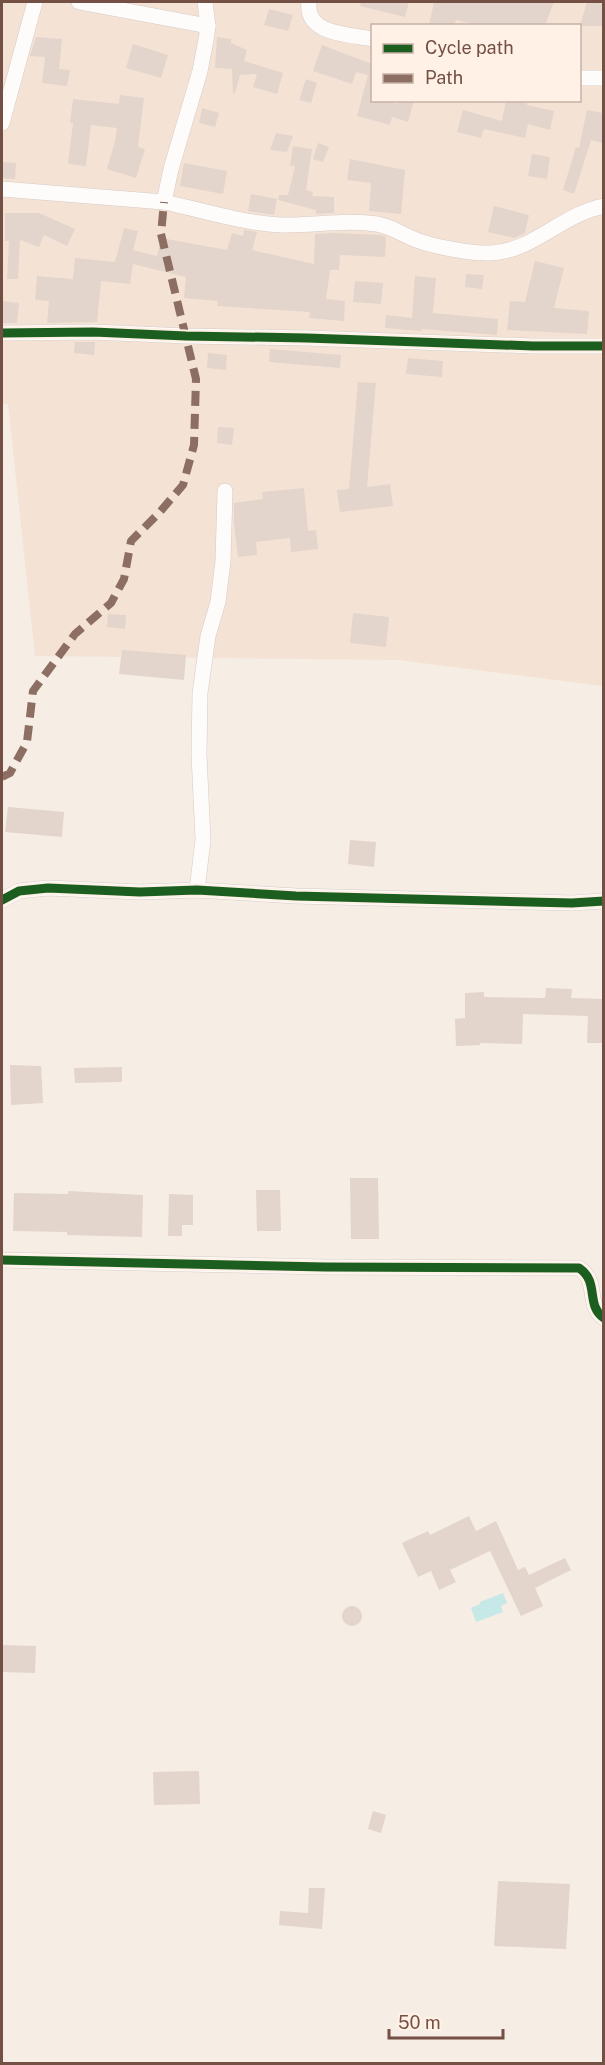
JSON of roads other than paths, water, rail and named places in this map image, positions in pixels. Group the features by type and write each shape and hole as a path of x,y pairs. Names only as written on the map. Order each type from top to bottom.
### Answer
{"street":[{"path":"2,123 35,2"},
{"path":"79,2 208,26"},
{"path":"164,202 171,169 200,71 208,26 205,2"},
{"path":"309,2 308,9 312,18 321,28 371,39"},
{"path":"581,78 603,78"},
{"path":"2,189 164,202 280,225 359,222 379,224 400,231 418,241 449,248 490,253 530,243 568,219 591,208 603,206"},
{"path":"2,333 93,332 533,346 603,346"},
{"path":"197,890 203,840 199,754 200,693 202,669 208,636 218,602 222,571 225,491"},
{"path":"2,900 19,891 48,888 140,892 197,890 296,896 572,903 603,901"},
{"path":"2,1260 325,1268 579,1268 590,1278 594,1308 603,1317"}],"water":[{"path":"503,1593 507,1603 501,1606 503,1612 476,1622 471,1608"}]}
